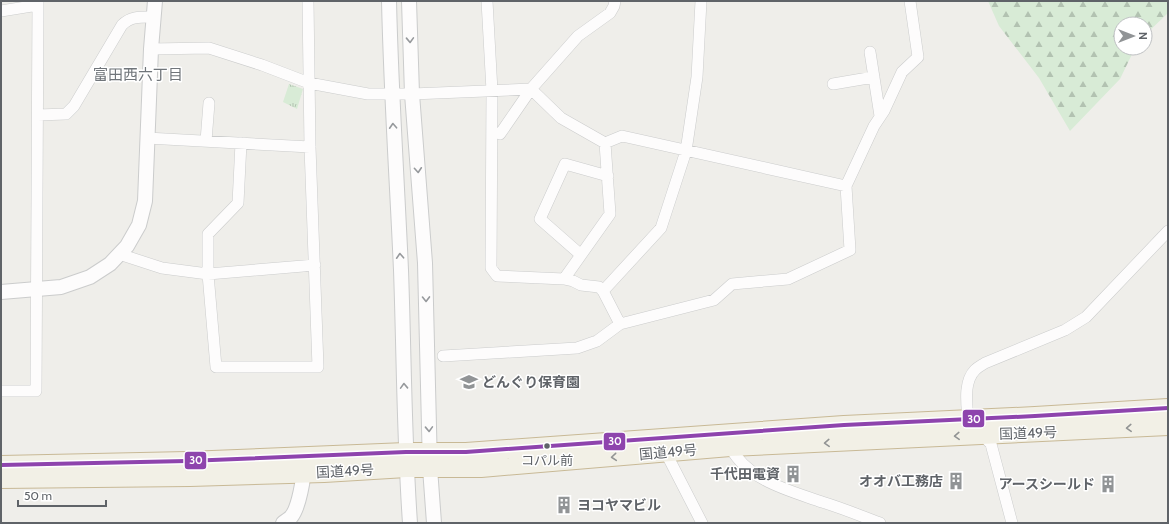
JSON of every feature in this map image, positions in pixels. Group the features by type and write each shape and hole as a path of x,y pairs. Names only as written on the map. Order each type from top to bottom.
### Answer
{"highway":[{"name":"国道49号","path":"430,460 466,452 844,425 968,420 1168,408"},
{"name":"国道49号","path":"1,479 190,477 304,465 406,460 430,460 481,468 730,447 1168,426"},
{"name":"国道49号","path":"1,465 194,461 304,465"}],"street":[{"path":"1,292 62,287 90,277 110,264 127,246 139,225 145,201 151,49 155,1"},
{"path":"241,143 238,203 208,234 208,274 216,367 318,366 310,147 308,1"},
{"path":"389,1 406,460 410,523"},
{"path":"408,1 412,94 425,263 430,460 434,523"},
{"path":"487,1 492,90 491,268 497,276 564,279 582,285 599,287 603,291 620,324"},
{"path":"500,134 531,89 578,36 610,13 615,1"},
{"path":"603,291 661,228 686,151 697,77 701,1"},
{"path":"443,356 577,348 597,341 620,324 714,300 732,284 788,279 850,250 846,186 874,126 884,111 902,72 918,57 910,1"},
{"path":"1,11 38,3 36,391 1,391"},
{"path":"38,115 66,114 74,106 122,25 129,20 138,17 154,18"},
{"path":"151,49 209,48 262,65 309,83 368,94 412,94 531,89 561,118 605,143"},
{"path":"870,52 880,116"},
{"path":"833,84 874,77"},
{"path":"206,141 209,103"},
{"path":"605,143 622,136 846,186"},
{"path":"148,138 310,147"},
{"path":"564,279 610,214 605,143"},
{"path":"581,255 540,219 565,164 608,176"},
{"path":"1012,523 991,444 968,420 969,379 974,371 985,363 1065,330 1086,317 1168,231"},
{"path":"119,254 162,268 208,274 315,265"},
{"path":"730,447 735,456 745,466 766,481 880,523"},
{"path":"666,453 702,523"},
{"path":"283,523 292,516 300,494 304,465"}],"green space":[{"path":"988,1 1168,1 1168,13 1153,27 1153,16 1113,16 1113,56 1131,56 1120,79 1070,131 1039,78 999,26"},
{"path":"289,84 303,89 297,109 283,102"}],"transit line":[{"name":"30","path":"1,465 187,461 406,452 466,452 844,425 1168,408"}],"place":[{"name":"どんぐり保育園","path":"469,382"},
{"name":"コパル前","path":"547,446"},
{"name":"千代田電資","path":"793,474"},
{"name":"オオバ工務店","path":"956,481"},
{"name":"アースシールド","path":"1108,484"},
{"name":"ヨコヤマビル","path":"564,505"}],"district":[{"name":"富田西六丁目","path":"138,75"}]}
